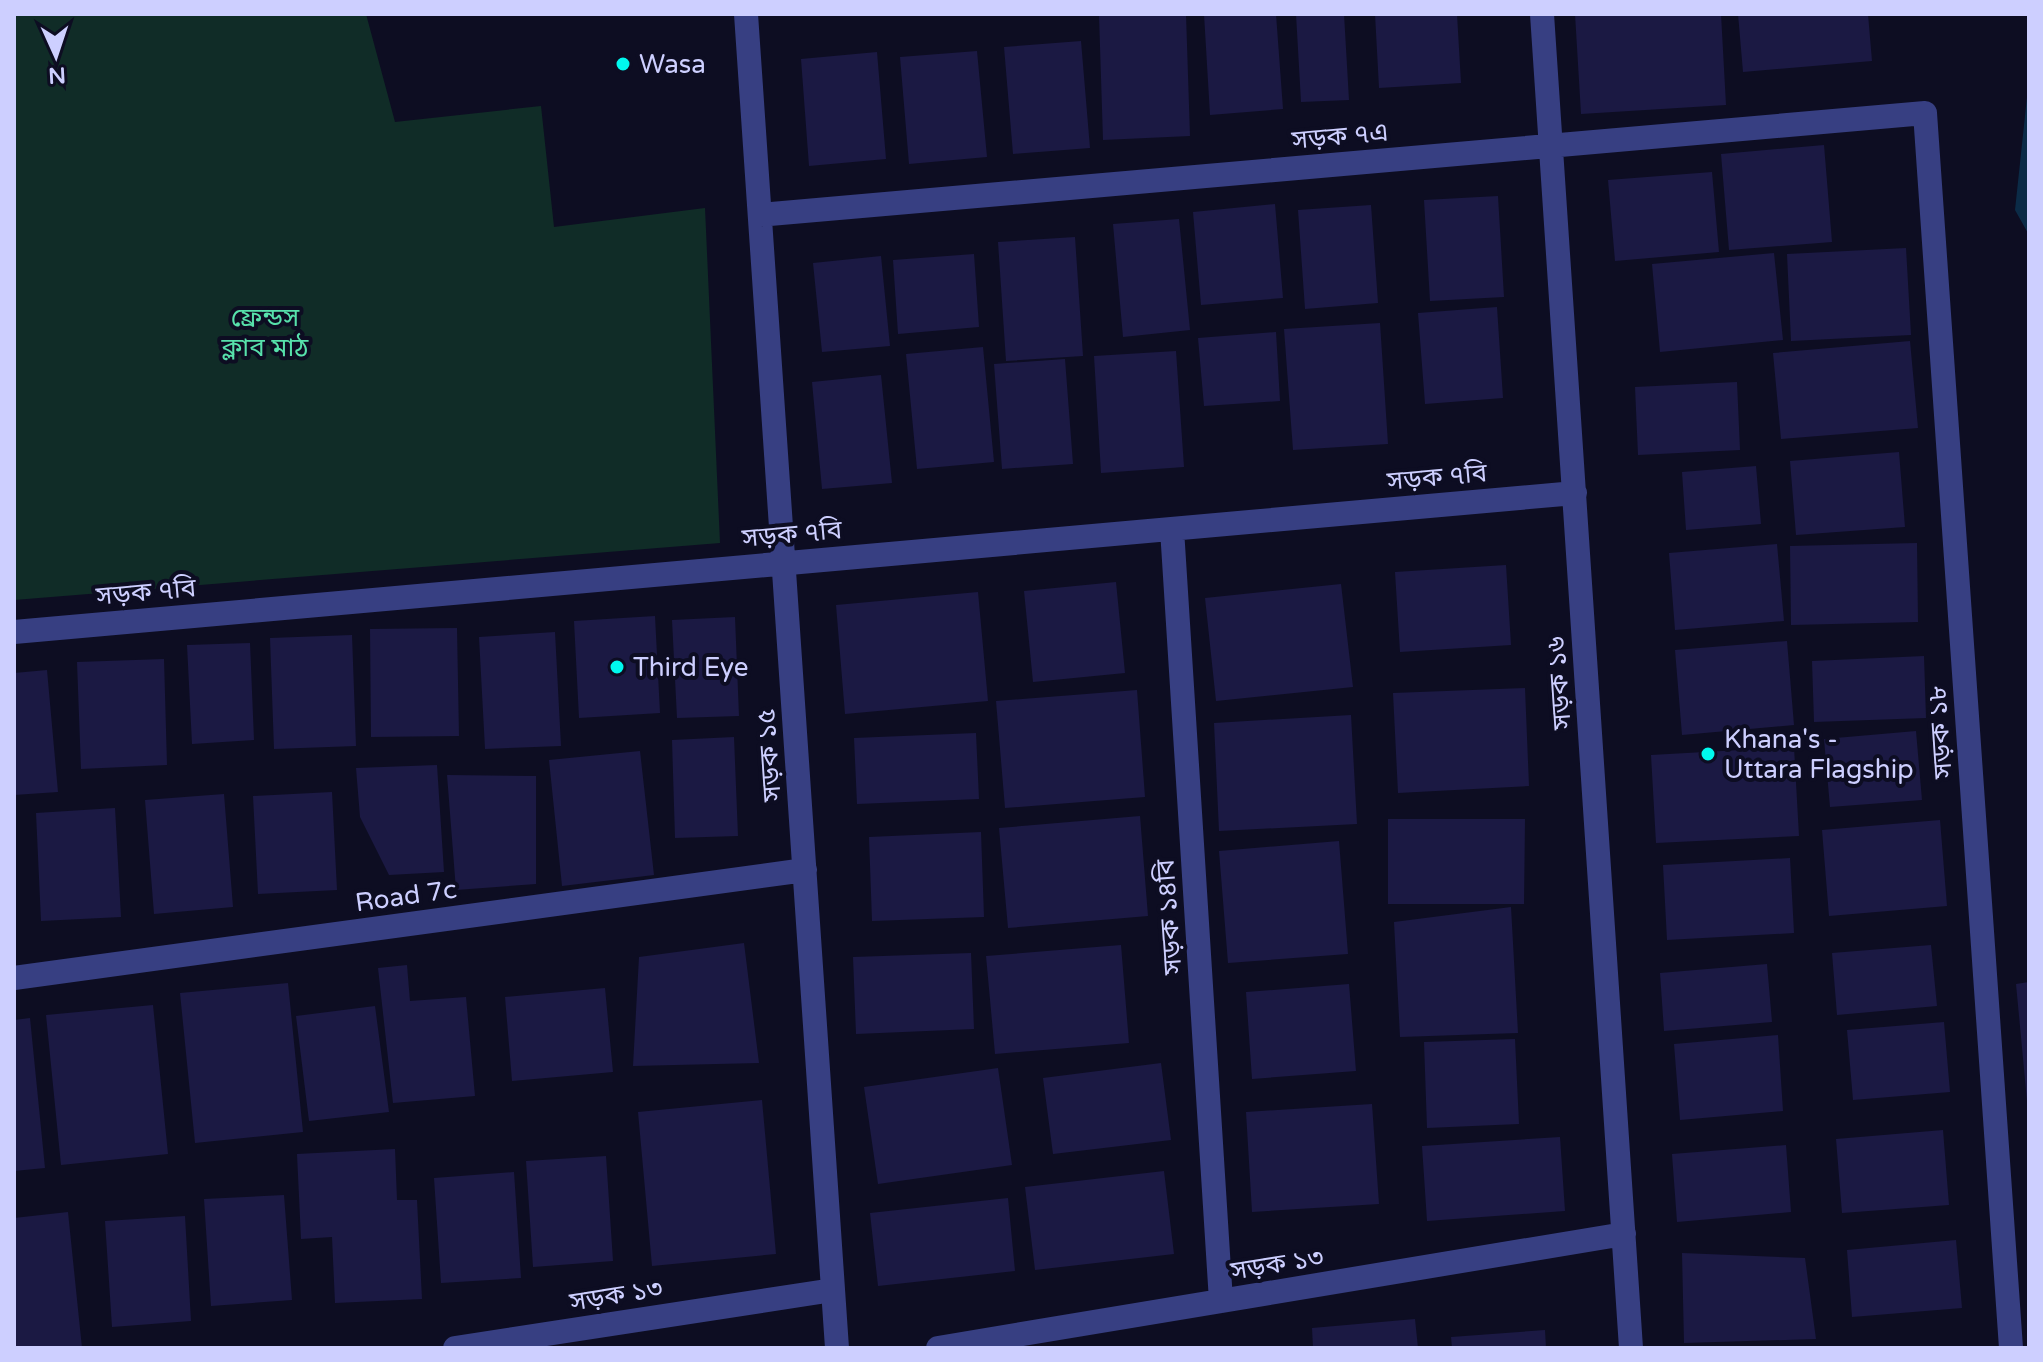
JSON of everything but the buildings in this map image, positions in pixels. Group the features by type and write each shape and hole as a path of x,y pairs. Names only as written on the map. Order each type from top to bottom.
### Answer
{"street":[{"name":"সড়ক ১৫","path":"746,14 837,1348"},
{"name":"সড়ক ১৬","path":"1542,14 1631,1348"},
{"name":"সড়ক ৭এ","path":"760,215 1925,113"},
{"name":"সড়ক ১৮","path":"1925,113 2011,1348"},
{"name":"সড়ক ৭বি","path":"14,632 1575,493"},
{"name":"সড়ক ১৪বি","path":"1172,529 1221,1301"},
{"name":"Road 7c","path":"14,978 805,870"},
{"name":"সড়ক ১৩","path":"938,1348 1624,1234"},
{"name":"সড়ক ১৩","path":"455,1348 833,1290"}],"green space":[{"name":"ফ্রেন্ডস ক্লাব মাঠ","path":"14,14 366,14 395,122 541,106 554,227 705,208 720,543 14,600"}],"water":[{"path":"2029,18 2029,235 2015,210 2027,97"}],"place":[{"name":"Wasa","path":"623,64"},
{"name":"Third Eye","path":"617,667"},
{"name":"Khana's - Uttara Flagship","path":"1708,754"}]}
